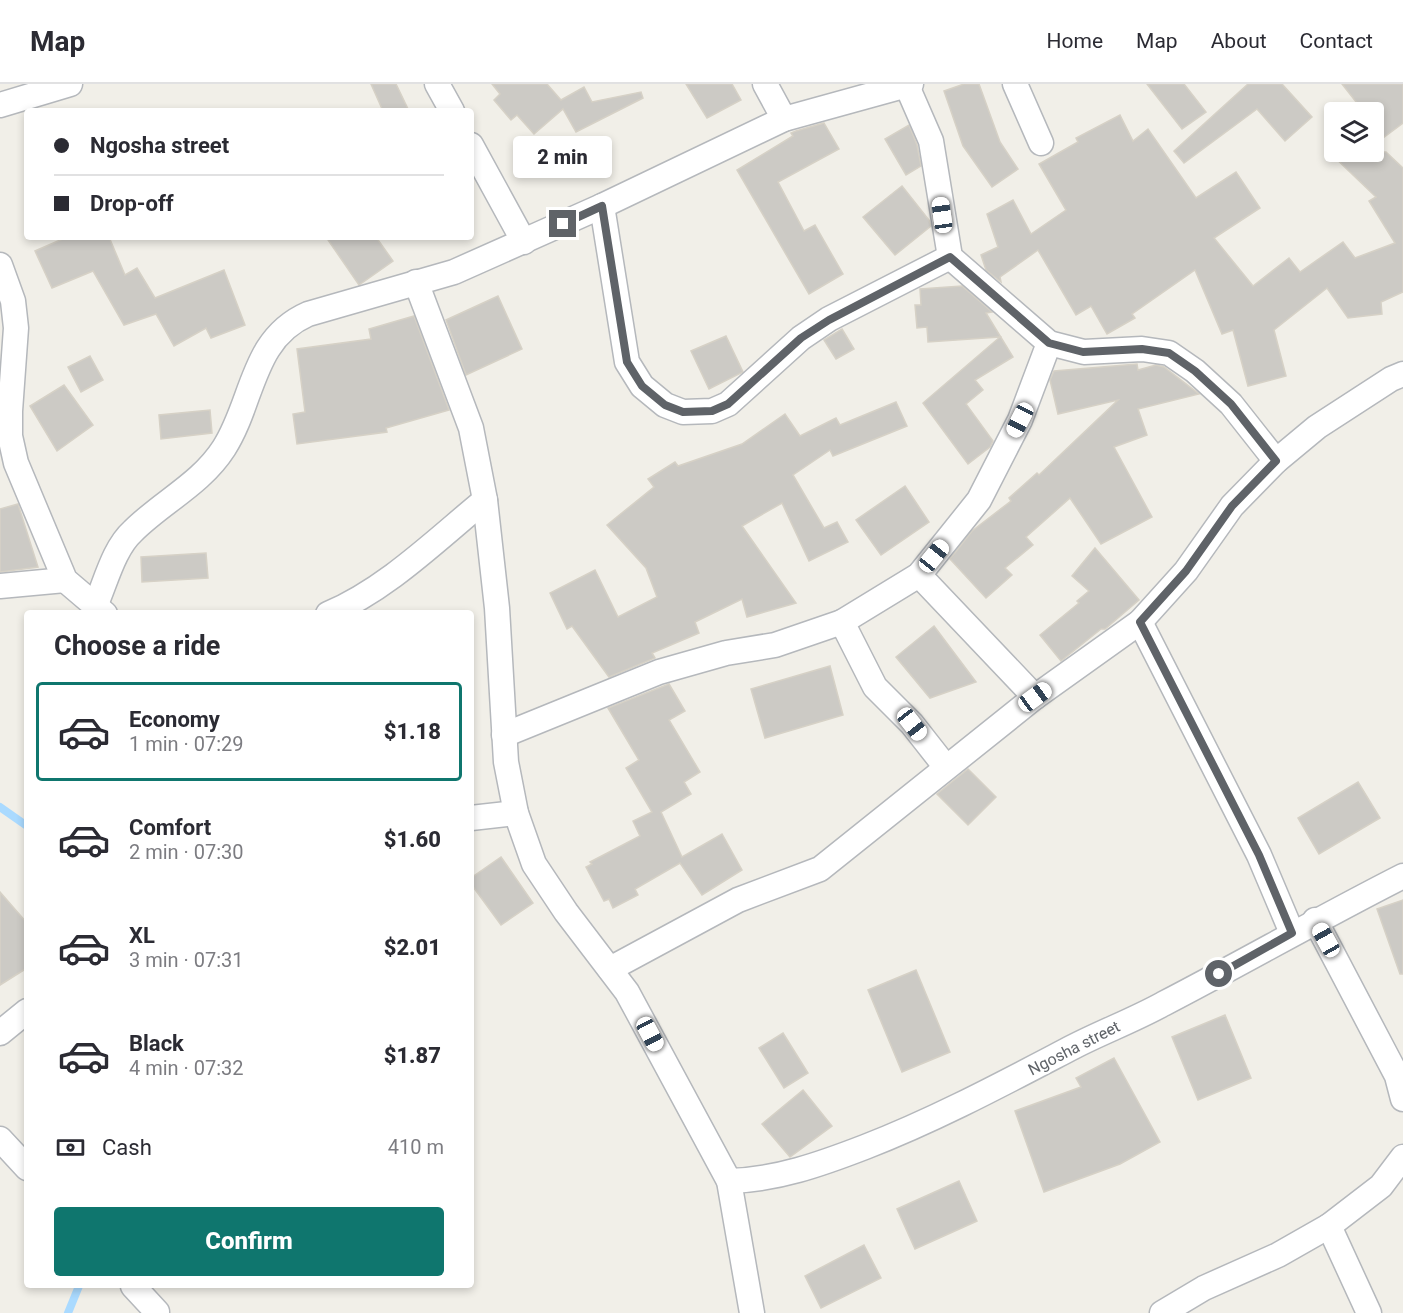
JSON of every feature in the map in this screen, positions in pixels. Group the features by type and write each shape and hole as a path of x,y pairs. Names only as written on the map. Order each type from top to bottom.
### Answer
{"street":[{"path":"0,105 70,84"},
{"path":"437,84 450,108"},
{"path":"765,84 784,119"},
{"path":"1015,84 1041,143"},
{"path":"0,265 13,301 8,331 10,436 24,485 65,580 76,592 100,608 124,541 132,531 179,495 223,449 237,423 259,365 271,342 291,321 308,314 454,272 602,206 784,119 909,85 931,141 950,257 1049,343 1083,352 1142,349 1169,353 1195,371 1231,404 1276,461"},
{"path":"474,151 524,242"},
{"path":"602,206 627,362 642,386 665,405 683,412 712,411 728,404 801,338 829,320 950,257"},
{"path":"416,282 471,428 485,500 497,608 506,762 516,813 534,864 627,992 729,1181 752,1313"},
{"path":"504,735 659,672 726,653 775,645 842,622 920,575 979,500 1020,420 1049,343"},
{"path":"610,969 738,900 820,869 945,766 1035,697 1140,622 1186,571 1232,506 1276,461 1317,427 1391,379 1403,374"},
{"path":"337,610 349,605 393,575 485,500"},
{"path":"920,575 1035,697"},
{"path":"0,586 65,580"},
{"path":"842,622 875,687 912,724 945,766"},
{"path":"1140,622 1263,862 1292,933"},
{"path":"474,818 516,813"},
{"name":"Ngosha street","path":"729,1181 744,1181 817,1165 899,1133 976,1098 1163,1004 1315,920 1403,876"},
{"path":"1315,920 1400,1075 1403,1099"},
{"path":"0,1033 24,1013"},
{"path":"0,1139 24,1165"},
{"path":"1162,1313 1204,1288 1278,1255 1329,1226 1381,1186 1403,1157"},
{"path":"1329,1226 1369,1313"},
{"path":"135,1288 157,1312"}],"building":[{"path":"371,84 396,84 408,108 382,108"},
{"path":"492,84 547,84 561,100 584,87 592,102 641,92 643,98 576,132 563,109 534,134 517,115 511,120 494,100 500,94"},
{"path":"686,84 732,84 741,100 707,118"},
{"path":"964,84 979,84 1000,142 1018,169 992,187 963,146 944,91"},
{"path":"1147,84 1184,84 1206,112 1182,129"},
{"path":"1248,84 1282,84 1312,117 1285,141 1257,109 1184,163 1174,151"},
{"path":"1342,84 1403,84 1403,123 1384,137 1384,102 1356,102"},
{"path":"1120,115 1133,141 1148,129 1196,198 1236,172 1260,208 1214,238 1253,286 1289,258 1300,272 1343,242 1355,258 1395,243 1369,201 1376,197 1339,162 1384,162 1384,152 1386,152 1403,168 1403,292 1381,302 1382,314 1348,318 1327,288 1274,330 1286,376 1248,386 1233,330 1222,334 1195,270 1132,314 1135,318 1107,334 1091,306 1076,315 1038,250 1000,277 1001,282 986,270 981,255 998,247 987,214 1013,200 1031,234 1066,210 1039,164 1078,142 1076,138"},
{"path":"824,123 839,149 778,182 804,231 815,225 843,274 809,294 737,170 793,136 791,133"},
{"path":"909,125 917,145 921,166 906,175 885,139"},
{"path":"902,186 929,220 931,226 895,255 863,217"},
{"path":"60,240 110,240 125,275 137,268 155,298 224,270 245,325 211,338 206,328 174,346 156,314 124,325 93,271 52,288 35,251"},
{"path":"328,240 378,240 393,261 359,285"},
{"path":"962,286 992,312 986,313 1013,357 975,380 983,390 966,404 993,441 990,447 968,464 923,403 1000,337 928,342 927,327 917,328 915,305 921,305 920,289"},
{"path":"498,296 522,349 466,375 446,320"},
{"path":"414,316 449,410 386,428 387,432 297,444 293,414 305,412 297,349 371,339 369,329"},
{"path":"842,329 854,349 836,359 824,340"},
{"path":"726,336 743,372 709,389 691,351"},
{"path":"90,356 103,380 81,392 68,367"},
{"path":"1137,364 1138,370 1156,365 1164,367 1199,394 1138,409 1147,435 1114,447 1152,517 1101,544 1070,498 1026,537 1033,545 1005,568 1012,575 986,598 950,559 972,531 1011,501 1009,498 1037,473 1039,475 1118,400 1058,414 1050,380 1054,371"},
{"path":"64,385 93,425 57,451 30,406"},
{"path":"896,402 907,426 833,456 830,450 793,475 824,528 837,522 848,542 809,561 782,503 742,526 796,603 747,617 742,599 695,622 699,633 652,653 655,658 609,677 572,626 567,629 550,593 595,570 618,617 657,597 646,568 607,525 654,487 648,479 675,462 678,466 742,444 785,414 800,436 836,418 840,425"},
{"path":"210,410 212,433 161,439 159,415"},
{"path":"905,486 929,522 881,555 856,520"},
{"path":"18,504 38,567 0,572 0,509"},
{"path":"1095,548 1139,600 1105,629 1101,629 1061,661 1040,635 1079,603 1077,601 1089,591 1072,576"},
{"path":"206,553 208,578 142,582 141,557"},
{"path":"934,626 976,682 930,698 896,657"},
{"path":"830,666 843,715 765,738 751,689"},
{"path":"669,684 685,711 669,720 700,772 684,782 691,794 661,812 682,857 722,834 742,870 702,895 680,863 635,889 638,895 613,908 609,899 604,901 586,867 592,864 590,862 640,836 633,821 652,812 626,768 639,760 608,708"},
{"path":"968,769 996,797 968,825 937,794"},
{"path":"1358,782 1380,818 1319,854 1298,818"},
{"path":"501,857 533,903 501,925 474,888 474,876"},
{"path":"0,892 24,920 24,970 0,985"},
{"path":"1403,900 1403,974 1400,974 1377,909"},
{"path":"916,970 950,1052 902,1072 868,990"},
{"path":"1225,1015 1251,1078 1198,1100 1172,1037"},
{"path":"783,1033 808,1073 784,1088 759,1048"},
{"path":"1114,1058 1160,1142 1120,1164 1044,1192 1015,1111 1081,1087 1076,1078"},
{"path":"803,1090 832,1126 790,1157 762,1124"},
{"path":"959,1181 977,1221 915,1249 897,1209"},
{"path":"864,1245 881,1278 821,1308 805,1276"}],"waterway":[{"path":"0,807 24,824"},
{"path":"68,1313 78,1288"}],"route":[{"path":"563,224 602,206 627,362 642,386 665,405 683,412 712,411 728,404 801,338 829,320 950,257 1049,343 1083,352 1142,349 1169,353 1195,371 1231,404 1276,461 1232,506 1186,571 1140,622 1259,855 1292,933 1219,974"}]}
